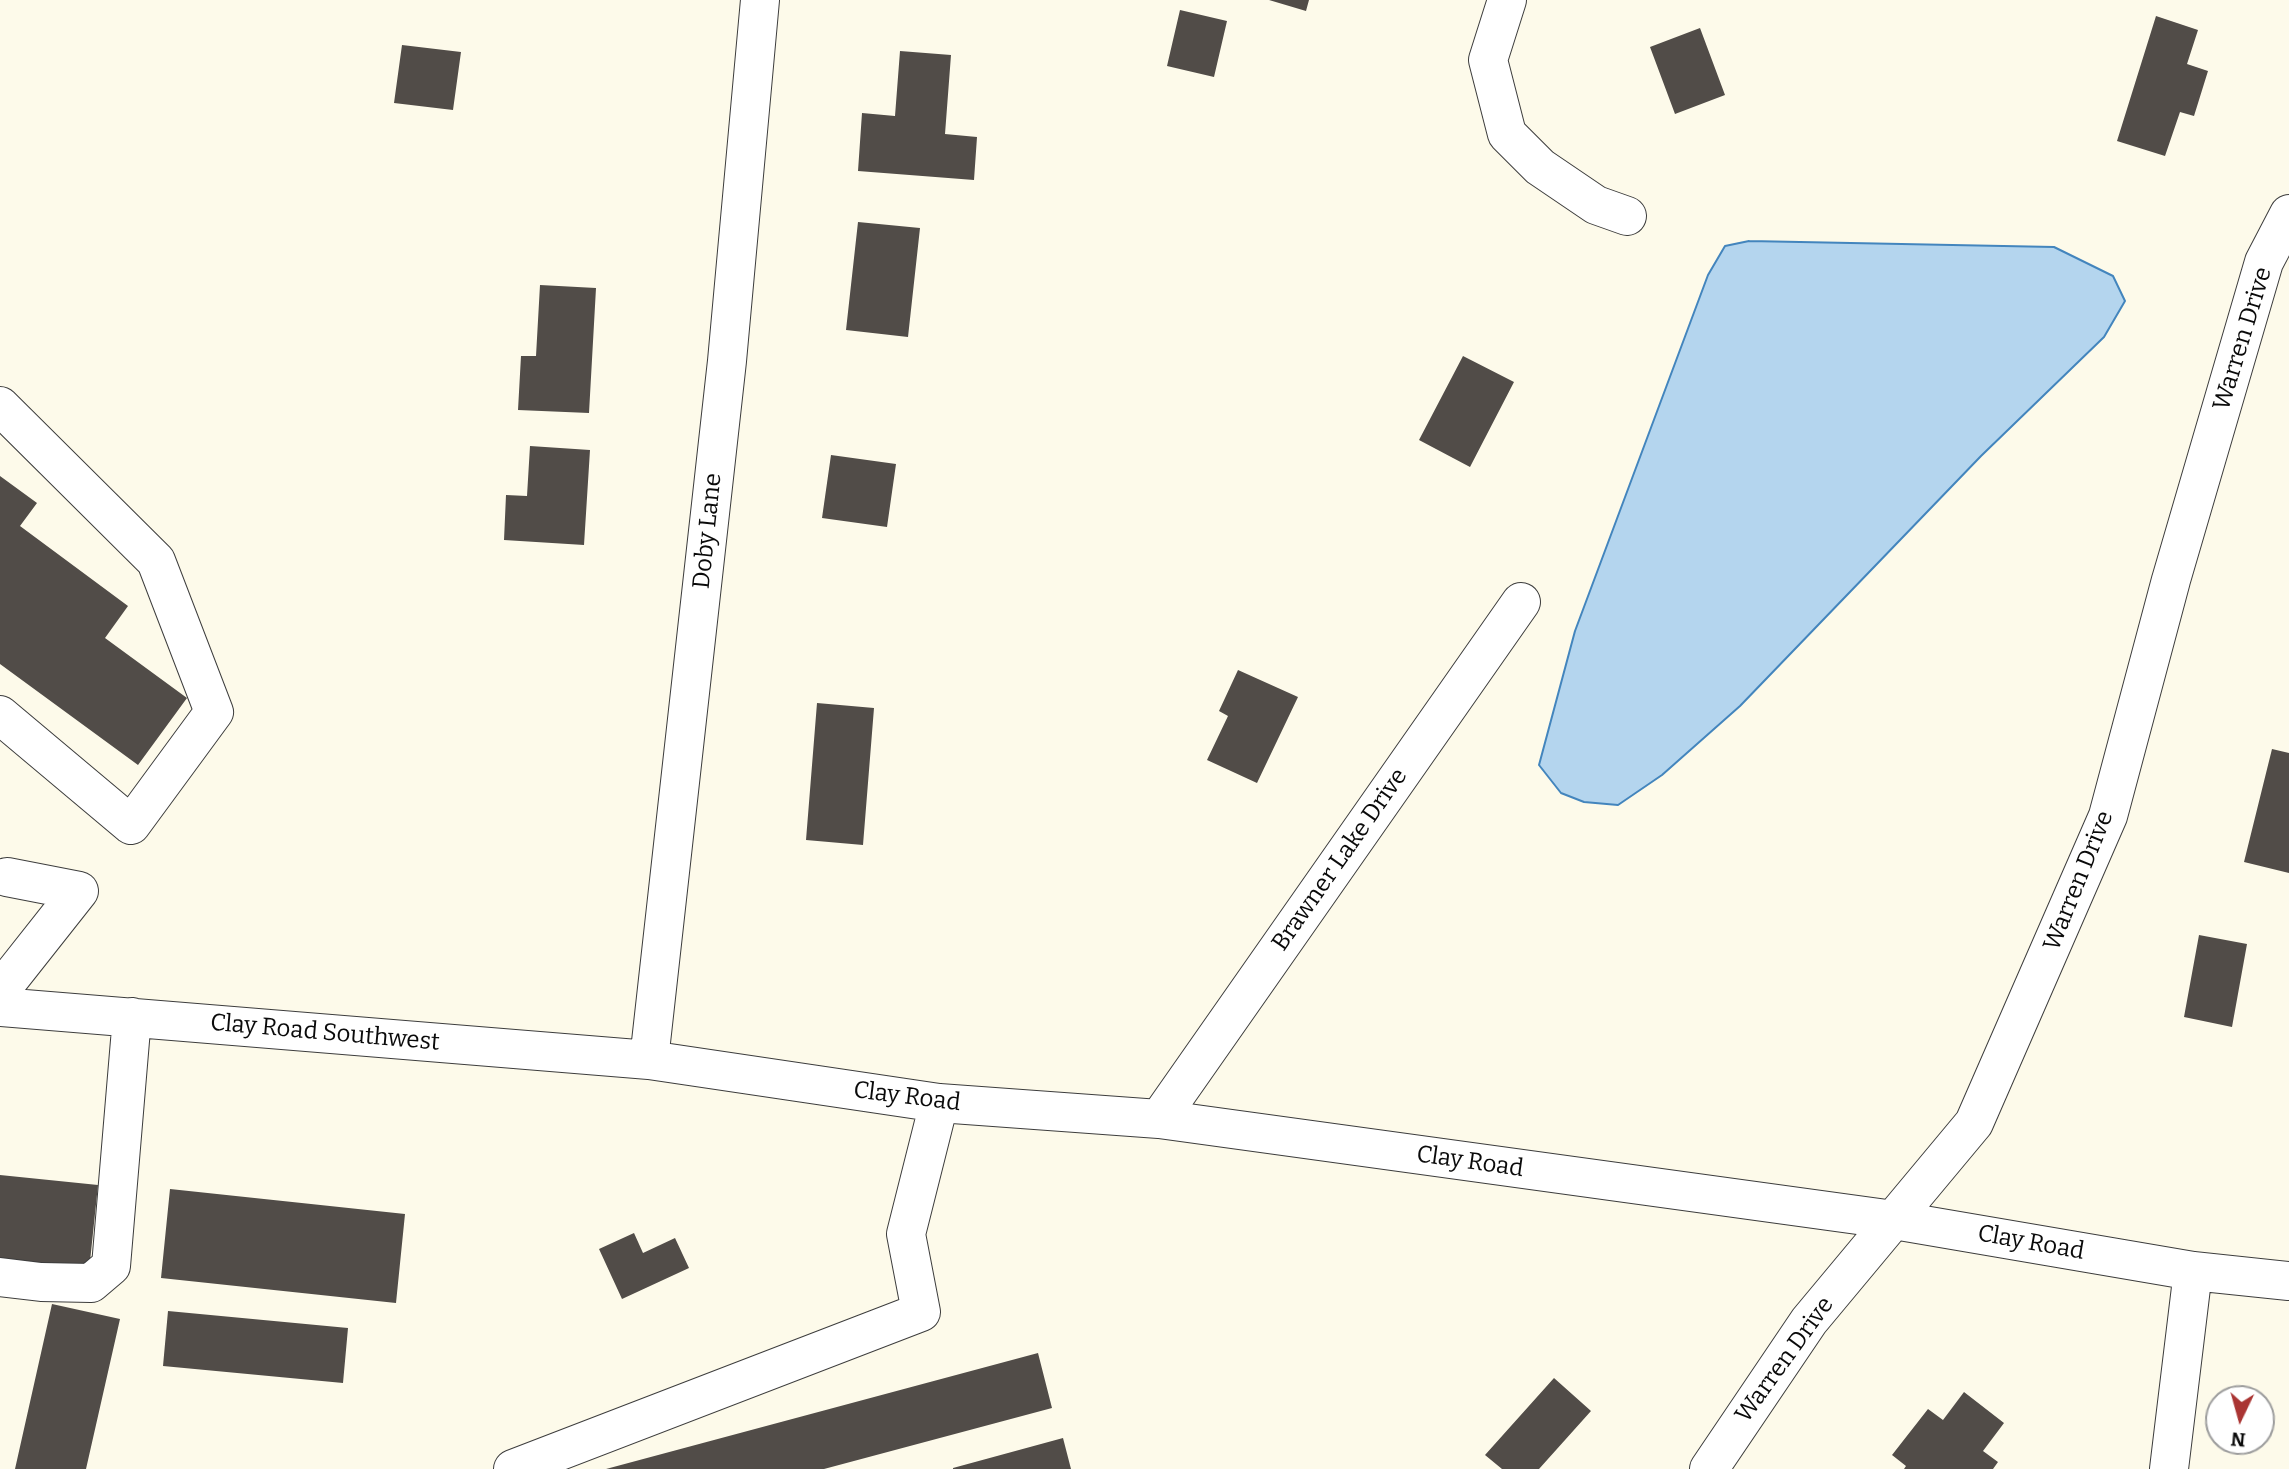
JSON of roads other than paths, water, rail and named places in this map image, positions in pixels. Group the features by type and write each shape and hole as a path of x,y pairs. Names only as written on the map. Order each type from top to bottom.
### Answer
{"street":[{"name":"Doby Lane","path":"649,1060 727,361 760,0"},
{"path":"1507,0 1488,60 1507,134 1540,167 1596,205 1627,216"},
{"name":"Warren Drive","path":"1709,1469 1809,1321 1973,1123 2108,816 2171,580 2277,267 2289,214"},
{"path":"0,406 156,561 214,712 131,825 0,715"},
{"name":"Brawner Lake Drive","path":"1159,1119 1521,602"},
{"path":"0,991 79,891 7,877"},
{"name":"Clay Road Southwest","path":"0,1007 649,1060"},
{"path":"0,1277 41,1282 91,1283 111,1266 132,1017"},
{"name":"Clay Road","path":"649,1060 939,1103 1159,1119 1894,1220 2193,1271 2289,1281"},
{"path":"513,1469 921,1312 906,1234 939,1103"},
{"path":"2169,1469 2193,1271"}],"water":[{"path":"1749,241 2054,247 2113,276 2125,301 2104,337 1981,456 1740,706 1662,775 1618,805 1584,802 1561,793 1539,765 1575,631 1708,275 1725,246"}]}
